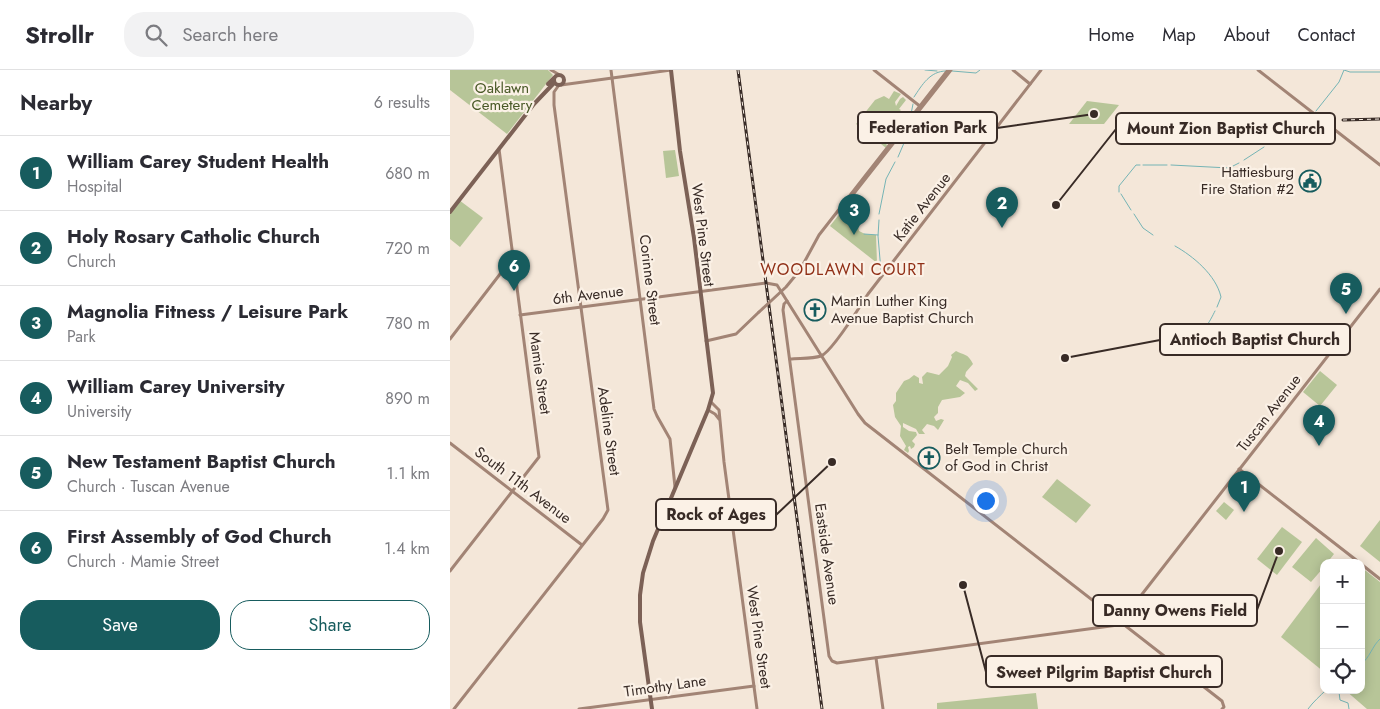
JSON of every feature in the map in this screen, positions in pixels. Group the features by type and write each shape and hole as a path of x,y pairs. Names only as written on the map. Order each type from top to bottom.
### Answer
{"main road":[{"name":"West Pine Street","path":"652,709 640,622 640,590 648,555 708,410 713,390 671,70"},
{"path":"450,212 534,104 558,77"}],"street":[{"name":"Corinne Street","path":"611,70 654,408 670,439 675,489"},
{"path":"558,77 612,78 671,70"},
{"path":"874,70 921,107"},
{"path":"706,341 736,334 747,326 786,287 800,270 818,238 950,70"},
{"path":"1013,70 1030,84"},
{"name":"Katie Avenue","path":"821,356 852,320 868,294 1041,70"},
{"path":"1258,70 1380,165"},
{"name":"Adeline Street","path":"454,709 606,516 608,509 552,96 558,77"},
{"name":"Mamie Street","path":"450,571 539,458 499,149"},
{"path":"450,339 506,265 514,259"},
{"name":"6th Avenue","path":"520,315 766,283 777,284 783,293"},
{"name":"Tuscan Avenue","path":"1121,622 1380,289"},
{"path":"783,293 858,414 868,426 1222,701 1223,708"},
{"name":"Eastside Avenue","path":"783,293 783,306 830,660 834,662 876,658"},
{"path":"783,306 787,301"},
{"path":"790,359 821,356"},
{"name":"West Pine Street","path":"711,402 718,408 757,709"},
{"path":"708,410 715,414 719,420"},
{"name":"South 11th Avenue","path":"450,443 582,545"},
{"path":"1239,469 1355,559"},
{"path":"1365,567 1380,579"},
{"path":"883,709 876,658 1113,627 1121,622"},
{"name":"Timothy Lane","path":"579,709 754,686"}],"green space":[{"name":"Oaklawn Cemetery","path":"450,70 548,70 553,75 507,134 450,90"},
{"path":"894,91 901,94 895,102 896,106 903,97 906,100 896,117 901,121 911,111 910,118 890,143 885,143 887,145 886,148 856,124 875,100 884,96 889,99"},
{"path":"1087,101 1119,105 1104,124 1069,124"},
{"path":"675,150 679,176 666,178 663,151"},
{"path":"459,200 483,218 460,247 450,239 450,212"},
{"path":"845,207 860,219 859,231 865,234 876,235 877,263 830,226"},
{"path":"956,351 971,360 973,364 965,376 978,389 975,391 968,383 960,380 956,386 965,393 960,397 942,400 938,407 938,413 934,417 936,421 944,420 938,430 934,426 927,424 922,430 925,434 919,434 916,429 903,423 903,427 909,431 916,432 917,435 912,441 915,444 914,447 911,449 910,446 908,447 908,453 904,450 906,446 900,436 901,426 895,417 893,405 896,401 896,393 904,381 914,375 919,378 919,383 923,384 922,377 927,372 939,375 948,366 951,355"},
{"path":"1320,371 1337,385 1320,406 1303,392"},
{"path":"1057,479 1091,505 1076,523 1042,497"},
{"path":"1224,502 1234,510 1226,520 1216,511"},
{"path":"1380,520 1380,562 1360,546"},
{"path":"1282,527 1302,542 1277,575 1257,559"},
{"path":"1316,538 1334,554 1330,559 1320,559 1320,572 1311,582 1292,567"},
{"path":"1365,570 1380,582 1380,709 1367,709 1350,694 1365,694"},
{"path":"1320,585 1320,669 1281,637"},
{"path":"1036,693 1038,709 937,709 937,703"}],"waterway":[{"path":"925,70 937,71"},
{"path":"952,71 976,73 980,70"},
{"path":"1344,70 1350,72 1380,72"},
{"path":"1316,111 1339,82 1344,70"},
{"path":"914,97 931,76 935,73 946,71"},
{"path":"911,114 913,104"},
{"path":"1269,144 1301,123"},
{"path":"898,157 910,129"},
{"path":"1244,160 1264,147"},
{"path":"879,214 886,179 895,162"},
{"path":"1171,165 1229,168 1239,163"},
{"path":"1119,192 1119,186 1136,165 1140,165"},
{"path":"1143,165 1167,165"},
{"path":"1121,194 1131,210"},
{"path":"1134,214 1143,228 1153,235"},
{"path":"879,220 878,236 881,271"},
{"path":"864,234 878,235"},
{"path":"1175,246 1203,267 1214,281 1221,297 1217,307"},
{"path":"1172,344 1181,338 1190,338 1198,335 1205,328 1215,311"},
{"path":"1365,661 1380,639"},
{"path":"1308,709 1322,694"},
{"path":"1339,694 1340,700 1348,703 1349,709"}],"railway":[{"path":"738,70 822,709"},
{"path":"1343,120 1380,119"}],"place":[{"name":"Federation Park","path":"1094,114"},
{"name":"Hattiesburg Fire Station #2","path":"1310,181"},
{"name":"Mount Zion Baptist Church","path":"1056,205"},
{"name":"Holy Rosary Catholic Church","path":"1002,228"},
{"name":"Magnolia Fitness / Leisure Park","path":"854,235"},
{"name":"First Assembly of God Church","path":"514,291"},
{"name":"Martin Luther King Avenue Baptist Church","path":"815,310"},
{"name":"New Testament Baptist Church","path":"1346,314"},
{"name":"Antioch Baptist Church","path":"1065,358"},
{"name":"William Carey University","path":"1319,446"},
{"name":"Belt Temple Church of God in Christ","path":"929,458"},
{"name":"Rock of Ages","path":"832,462"},
{"name":"William Carey Student Health","path":"1244,512"},
{"name":"Danny Owens Field","path":"1279,551"},
{"name":"Sweet Pilgrim Baptist Church","path":"963,585"}],"district":[{"name":"WOODLAWN COURT","path":"843,269"}]}
